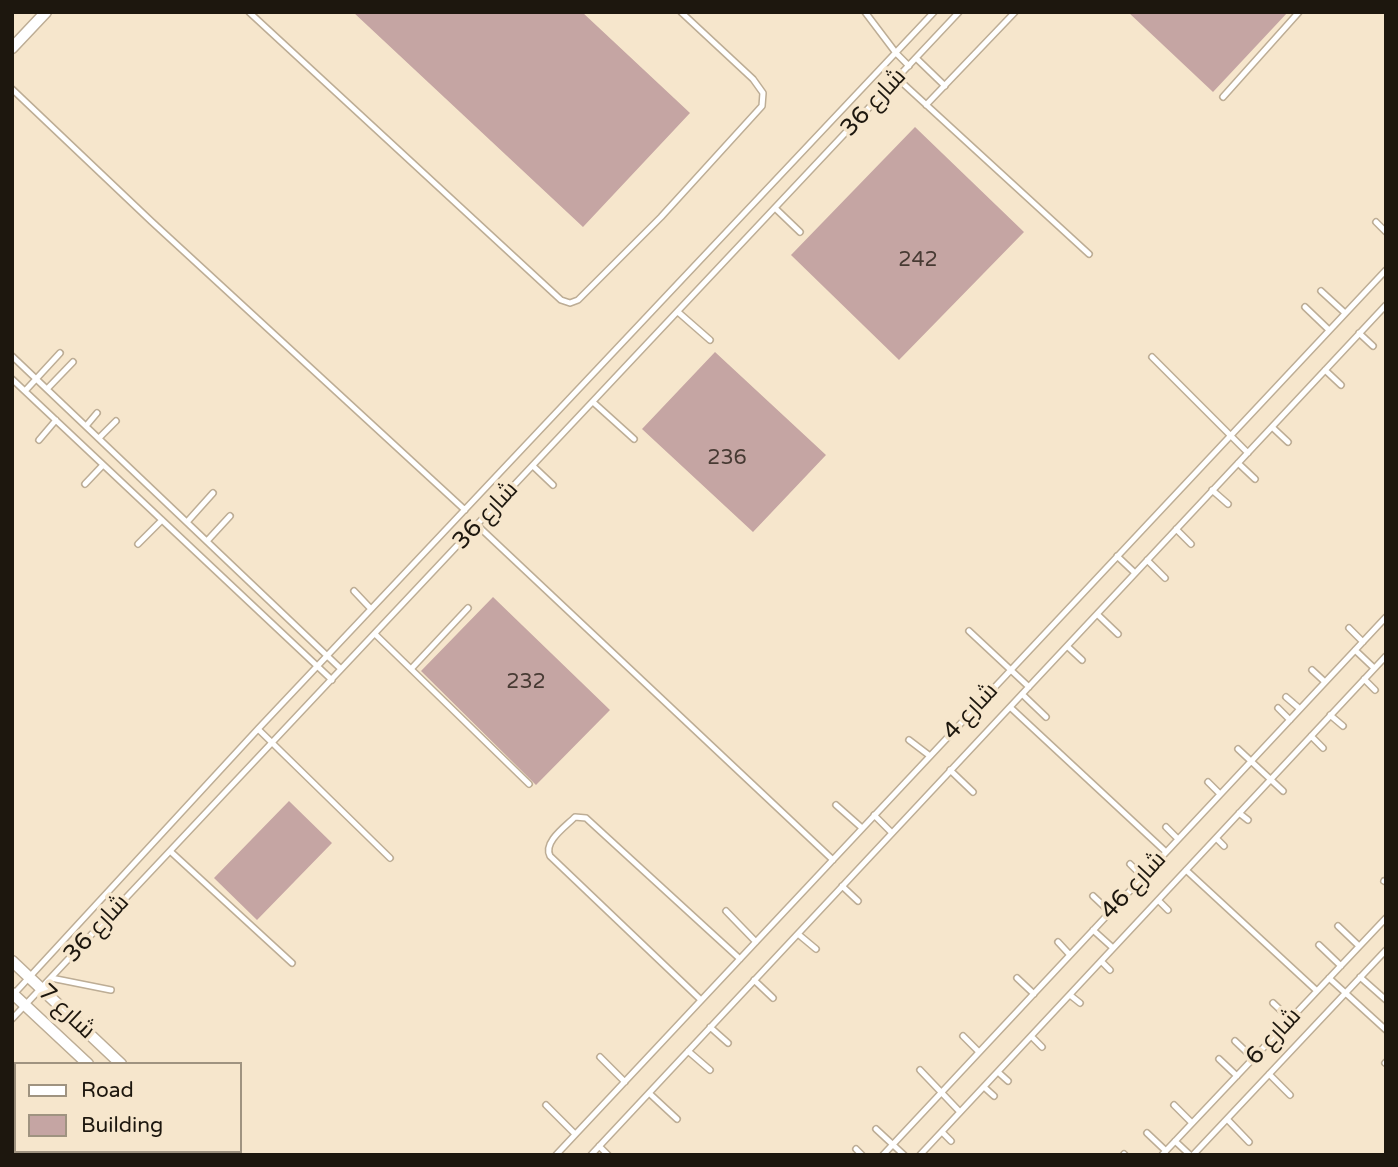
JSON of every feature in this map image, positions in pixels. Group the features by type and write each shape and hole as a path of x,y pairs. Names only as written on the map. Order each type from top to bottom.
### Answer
{"street":[{"path":"12,48 46,12"},
{"name":"شارع 7","path":"12,961 119,1062"},
{"name":"شارع 7","path":"13,994 83,1062"}],"lane":[{"path":"249,12 561,300 570,303 578,300 661,217 762,106 763,93 753,79 681,12"},
{"path":"865,12 909,66"},
{"name":"شارع 36","path":"13,994 317,666 934,12"},
{"name":"شارع 36","path":"12,1019 959,12"},
{"path":"926,105 1015,12"},
{"path":"1223,97 1299,12"},
{"path":"916,58 945,86"},
{"path":"898,78 1089,254"},
{"path":"12,89 465,510"},
{"path":"775,208 800,232"},
{"path":"1376,222 1386,232"},
{"name":"شارع 4","path":"556,1155 1386,270"},
{"path":"1321,291 1345,313"},
{"name":"شارع 4","path":"591,1155 1386,305"},
{"path":"1305,307 1329,330"},
{"path":"678,312 710,340"},
{"path":"1359,333 1373,346"},
{"path":"25,391 60,353"},
{"path":"12,356 341,669"},
{"path":"1152,357 1248,453"},
{"path":"47,389 73,362"},
{"path":"1325,370 1341,386"},
{"path":"12,379 332,680"},
{"path":"593,402 634,439"},
{"path":"86,426 97,413"},
{"path":"39,440 56,420"},
{"path":"99,438 116,421"},
{"path":"1272,427 1288,442"},
{"path":"1238,463 1255,479"},
{"path":"85,484 103,465"},
{"path":"533,466 553,485"},
{"path":"1212,491 1228,504"},
{"path":"187,522 213,493"},
{"path":"147,506 158,494"},
{"path":"207,541 230,516"},
{"path":"138,544 162,520"},
{"path":"477,525 832,860"},
{"path":"1176,529 1191,544"},
{"path":"1117,556 1135,573"},
{"path":"1147,560 1165,578"},
{"path":"354,592 371,609"},
{"path":"411,668 468,608"},
{"path":"1097,614 1118,634"},
{"name":"شارع 46","path":"883,1155 1386,617"},
{"path":"1349,628 1363,642"},
{"path":"969,631 1029,687"},
{"path":"375,634 530,784"},
{"path":"1067,646 1082,660"},
{"path":"1355,650 1386,669"},
{"name":"شارع 46","path":"920,1155 1386,656"},
{"path":"1312,670 1325,682"},
{"path":"1364,679 1375,690"},
{"path":"1022,694 1046,717"},
{"path":"1286,696 1300,709"},
{"path":"1010,707 1166,852"},
{"path":"1278,708 1290,719"},
{"path":"1330,715 1343,726"},
{"path":"258,729 390,858"},
{"path":"1311,736 1323,748"},
{"path":"909,740 930,756"},
{"path":"1238,749 1283,791"},
{"path":"950,770 973,792"},
{"path":"1208,782 1220,794"},
{"path":"836,804 862,828"},
{"path":"1239,813 1248,820"},
{"path":"874,815 892,833"},
{"path":"701,1000 550,856 547,852 548,845 575,817 586,818 740,958"},
{"path":"1166,827 1178,839"},
{"path":"1216,838 1224,846"},
{"path":"170,851 292,963"},
{"path":"1130,864 1143,877"},
{"path":"1186,870 1317,991"},
{"path":"842,886 858,901"},
{"path":"1093,896 1110,912"},
{"path":"1158,900 1168,910"},
{"path":"726,911 756,942"},
{"name":"شارع 6","path":"1164,1153 1386,918"},
{"path":"1338,926 1360,946"},
{"path":"1093,930 1113,948"},
{"path":"798,934 816,949"},
{"path":"1058,943 1070,955"},
{"path":"1319,945 1341,965"},
{"name":"شارع 6","path":"1192,1155 1386,950"},
{"path":"1101,961 1110,970"},
{"path":"1360,977 1386,1000"},
{"path":"51,978 111,990"},
{"path":"1017,978 1034,994"},
{"path":"1329,978 1386,1030"},
{"path":"754,981 773,998"},
{"path":"1070,995 1080,1003"},
{"path":"1273,1003 1290,1019"},
{"path":"710,1027 728,1044"},
{"path":"963,1036 979,1052"},
{"path":"1031,1036 1042,1047"},
{"path":"1235,1041 1253,1058"},
{"path":"688,1051 710,1070"},
{"path":"600,1057 625,1082"},
{"path":"1219,1059 1237,1076"},
{"path":"920,1070 960,1112"},
{"path":"998,1072 1008,1082"},
{"path":"1269,1074 1290,1095"},
{"path":"984,1087 994,1096"},
{"path":"649,1093 677,1119"},
{"path":"546,1105 575,1134"},
{"path":"1174,1105 1192,1123"},
{"path":"1227,1119 1249,1142"},
{"path":"876,1129 904,1155"},
{"path":"942,1132 951,1141"},
{"path":"1147,1133 1164,1153"},
{"path":"1175,1141 1192,1155"},
{"path":"599,1146 608,1155"},
{"path":"856,1149 862,1155"}],"building":[{"path":"353,12 582,12 690,113 583,227"},
{"path":"1128,12 1288,12 1213,92"},
{"path":"915,127 1024,232 899,360 791,255"},
{"path":"715,352 826,455 753,532 642,429"},
{"path":"493,597 610,710 536,785 421,671"},
{"path":"289,801 332,843 257,920 214,878"}]}
